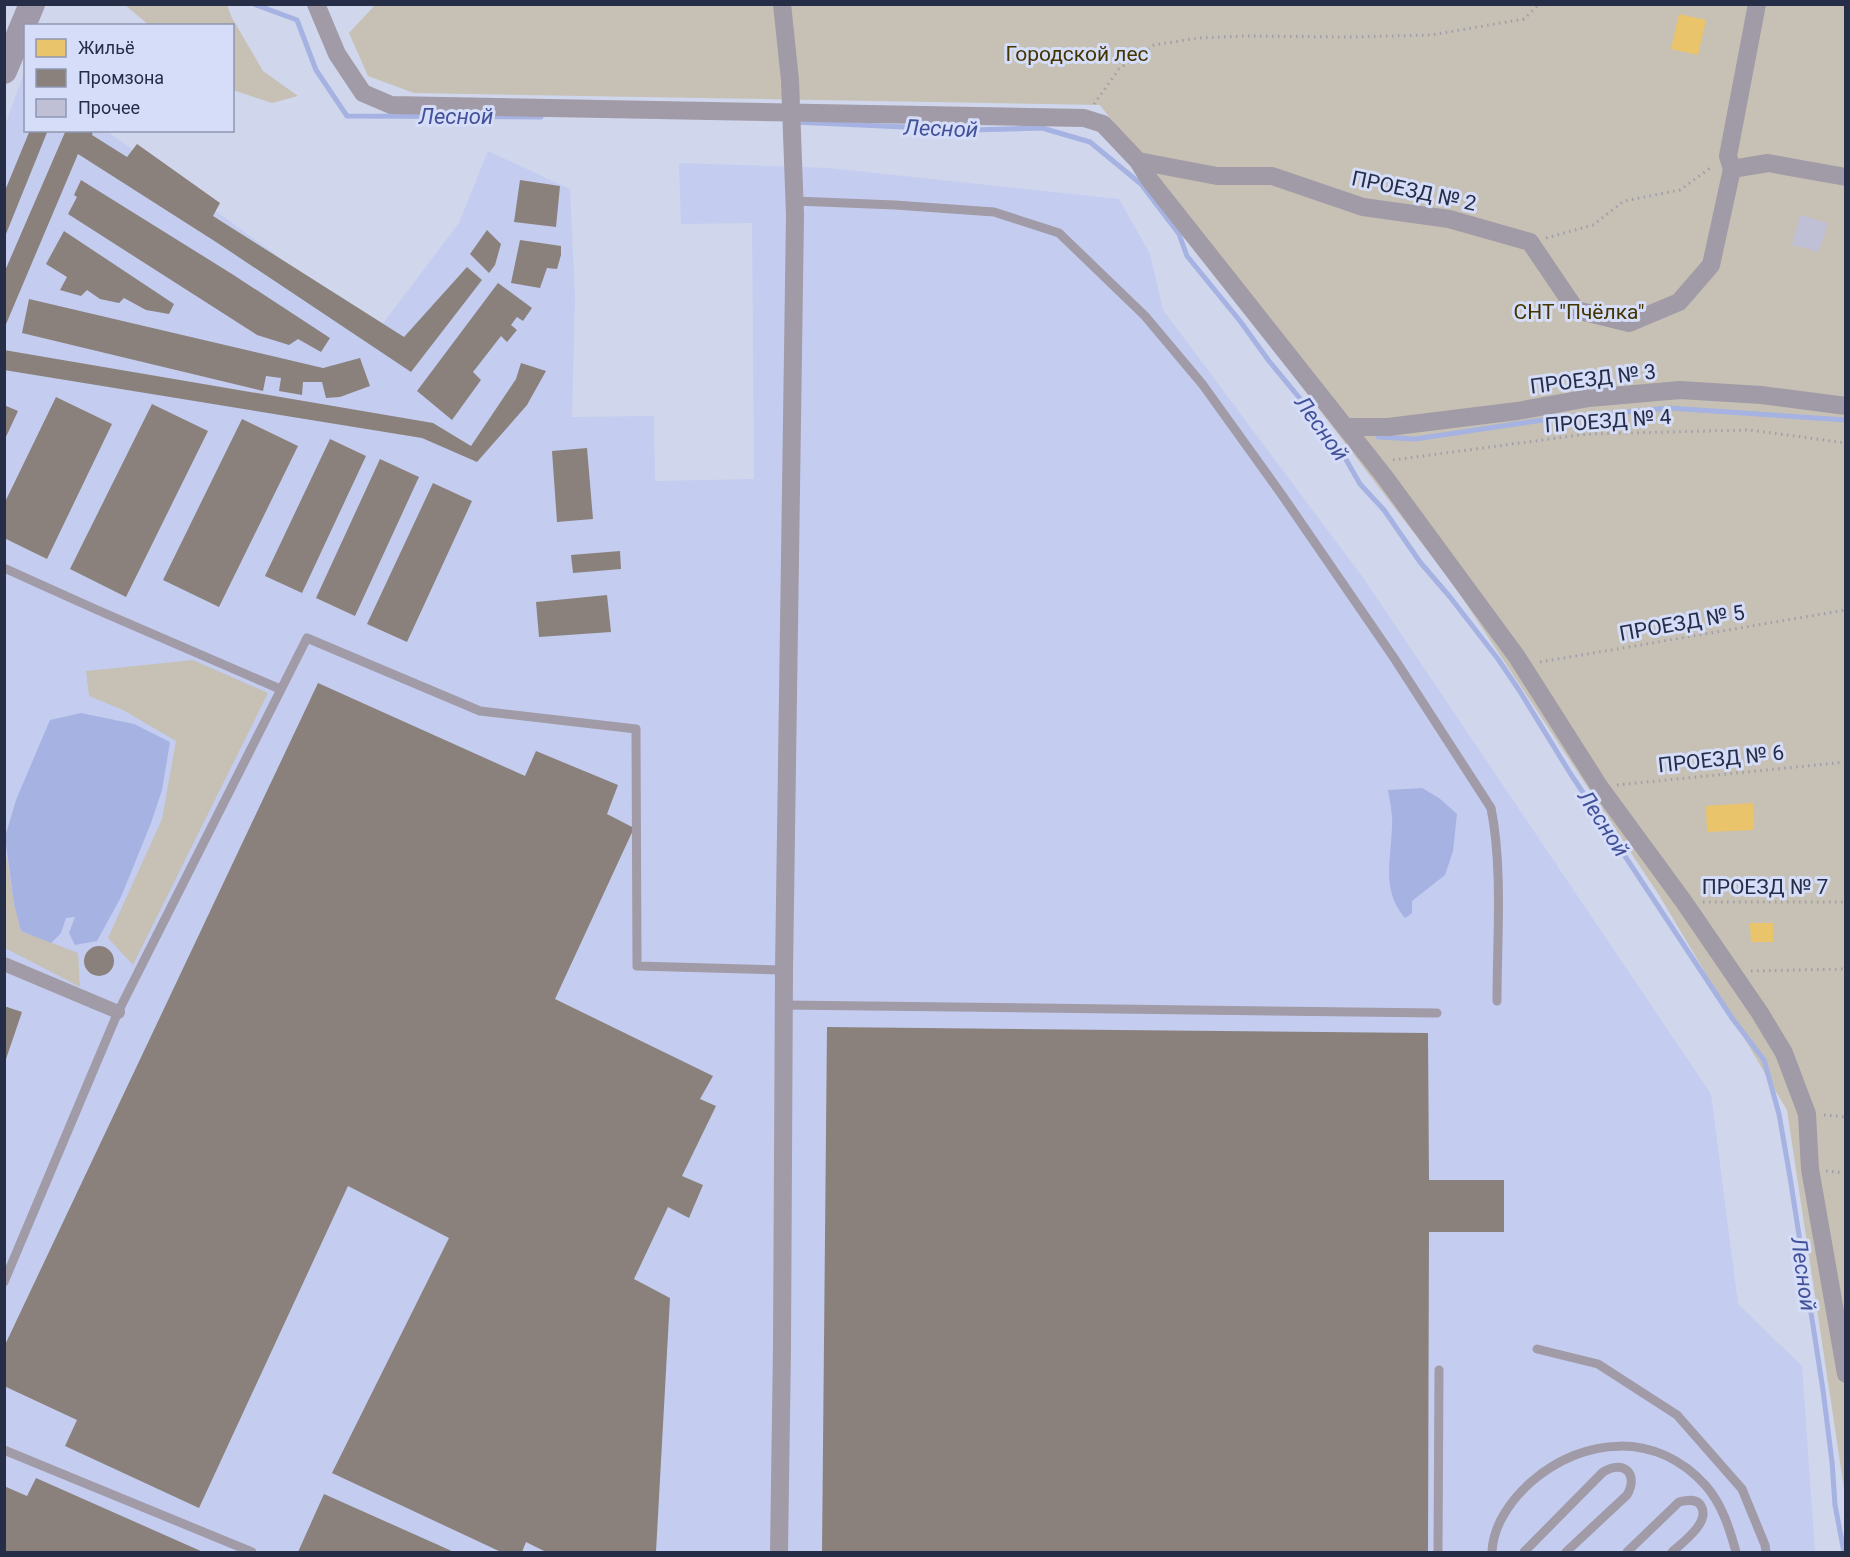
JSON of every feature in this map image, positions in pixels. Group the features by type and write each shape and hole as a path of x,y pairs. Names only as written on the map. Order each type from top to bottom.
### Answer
{"main road":[{"path":"4,71 32,4"}],"street":[{"path":"316,4 337,54 363,93 391,105 1084,118 1103,124 1138,161 1149,179 1374,463 1523,665 1599,786 1684,902 1760,1012 1784,1053 1807,1114 1810,1169 1845,1374"},
{"path":"779,1552 783,1005 795,201 790,80 782,4"},
{"path":"1530,242 1576,310 1629,323 1679,302 1711,264 1757,4"},
{"name":"ПРОЕЗД № 2","path":"1138,161 1217,176 1272,176 1364,207 1449,219 1530,242"},
{"path":"1730,162 1768,163 1845,177"},
{"name":"ПРОЕЗД № 3","path":"1346,427 1388,427 1517,411 1588,398 1680,390 1761,395 1845,406"},
{"path":"4,964 118,1012"}],"lane":[{"path":"795,201 993,212 1059,233 1145,316 1203,385 1282,495 1394,658 1491,808 1495,826 1498,891 1497,1000"},
{"path":"4,568 280,689"},
{"path":"4,1282 118,1012 280,689 308,638 480,711 636,729 637,966 784,970"},
{"path":"783,1005 1437,1013"},
{"path":"1537,1349 1598,1364 1677,1415 1742,1490 1766,1552"},
{"path":"1438,1552 1439,1370"},
{"path":"1492,1552 1492,1543 1502,1518 1521,1491 1545,1470 1574,1455 1603,1447 1636,1446 1664,1455 1707,1487 1730,1530 1736,1552"},
{"path":"4,1450 252,1552"},
{"path":"1524,1552 1603,1472 1610,1468 1624,1469 1633,1481 1627,1495 1566,1552"},
{"path":"1627,1552 1679,1502 1695,1501 1701,1505 1702,1520 1698,1527 1672,1552"}],"path":[{"path":"1084,118 1119,69 1154,45 1198,38 1246,36 1431,35 1524,19 1539,4"},
{"path":"1530,242 1593,225 1624,201 1680,190 1730,162"},
{"name":"ПРОЕЗД № 4","path":"1374,463 1587,434 1750,430 1845,443"},
{"name":"ПРОЕЗД № 5","path":"1523,665 1845,610"},
{"name":"ПРОЕЗД № 6","path":"1599,786 1845,762"},
{"name":"ПРОЕЗД № 7","path":"1684,902 1845,902"},
{"path":"1731,972 1845,969"},
{"path":"1807,1114 1845,1117"}],"shaded area":[{"path":"24,73 24,132 108,132 378,330 459,223 488,151 570,189 575,296 572,416 570,417 654,416 655,481 754,479 752,223 681,224 679,163 829,168 1119,199 1150,254 1163,310 1364,579 1711,1094 1738,1304 1802,1366 1815,1552 5,1552 4,128"},
{"path":"81,713 134,724 170,742 162,790 121,897 97,941 75,945 69,933 75,917 66,918 61,933 51,943 21,931 14,904 5,837 16,800 50,720"},
{"path":"1422,788 1439,798 1457,814 1453,851 1445,875 1412,901 1412,913 1405,918 1393,897 1390,886 1392,822 1388,790"}],"green space":[{"name":"СНТ \"Пчёлка\"","path":"376,4 1845,5 1845,1495 1787,1110 1659,895 1453,584 1210,267 1164,187 1100,105 414,93 368,76 349,33"},
{"path":"125,5 227,5 232,18 263,71 298,96 272,103 234,90 234,24 148,24"},
{"path":"193,660 268,693 133,965 108,938 162,819 176,741 123,710 89,696 86,671"},
{"path":"7,857 14,904 21,931 78,953 80,987 5,948 4,859"}],"building: Жильё":[{"path":"1679,14 1706,20 1698,55 1671,49"},
{"path":"1753,803 1754,830 1707,832 1706,806"},
{"path":"1750,923 1773,923 1773,942 1751,942"}],"building: Промзона":[{"path":"29,132 47,132 4,239 4,193"},
{"path":"65,132 93,132 92,135 127,157 137,144 220,203 213,216 404,337 467,267 482,280 411,372 216,242 78,154 4,329 4,273"},
{"path":"81,180 330,338 321,352 298,339 289,345 257,335 68,214 77,197 74,195"},
{"path":"520,180 560,186 556,227 514,222"},
{"path":"487,230 501,244 495,265 489,273 470,254"},
{"path":"64,231 174,304 169,314 146,310 124,298 119,303 100,299 87,290 81,296 60,290 67,277 46,264"},
{"path":"520,240 561,246 557,269 547,268 540,288 511,283"},
{"path":"498,283 532,308 523,321 517,317 511,325 517,330 507,342 501,336 473,372 481,380 452,420 417,391"},
{"path":"29,299 323,368 360,358 370,386 340,397 326,398 322,382 303,382 302,395 279,391 281,378 266,376 263,391 22,333"},
{"path":"4,350 433,423 471,446 516,379 521,363 546,371 527,405 477,462 422,438 4,370"},
{"path":"56,397 112,424 47,559 4,538 4,504"},
{"path":"152,404 208,431 126,597 70,569"},
{"path":"4,405 18,411 4,441"},
{"path":"242,419 298,446 219,607 163,580"},
{"path":"330,439 366,456 302,593 265,576"},
{"path":"587,448 593,519 557,522 552,451"},
{"path":"380,459 419,477 355,616 316,598"},
{"path":"433,483 472,501 407,642 367,624"},
{"path":"620,551 621,569 573,573 571,555"},
{"path":"607,595 611,632 539,637 536,602"},
{"path":"318,683 525,776 536,751 618,785 607,814 634,828 555,999 713,1076 700,1099 716,1106 682,1176 703,1185 689,1218 668,1207 634,1279 670,1298 656,1552 546,1552 526,1542 522,1552 501,1552 332,1473 449,1238 348,1186 199,1508 65,1446 77,1420 4,1386 4,1347"},
{"path":"99,946 110,950 114,961 110,972 99,976 88,972 84,961 88,950"},
{"path":"4,1006 22,1012 5,1062 4,1062"},
{"path":"827,1027 1428,1033 1429,1180 1504,1180 1504,1232 1429,1232 1428,1552 822,1552"},
{"path":"36,1478 203,1552 4,1552 4,1486 27,1496"},
{"path":"324,1494 454,1552 298,1552"}],"building: Прочее":[{"path":"1800,215 1828,223 1819,252 1792,245"}],"waterway":[{"name":"Лесной","path":"254,4 297,20 316,70 347,116 541,117"},
{"name":"Лесной","path":"794,122 971,130 1042,128 1090,142 1141,184 1179,234 1187,256 1336,442 1360,484 1384,510 1420,562 1498,659 1570,773 1732,1018 1764,1060 1779,1114 1790,1177 1823,1390 1835,1505 1844,1552"},
{"path":"1378,437 1415,439 1543,420 1669,408 1846,420"}],"park label":[{"name":"Городской лес","path":"1077,54"}]}
